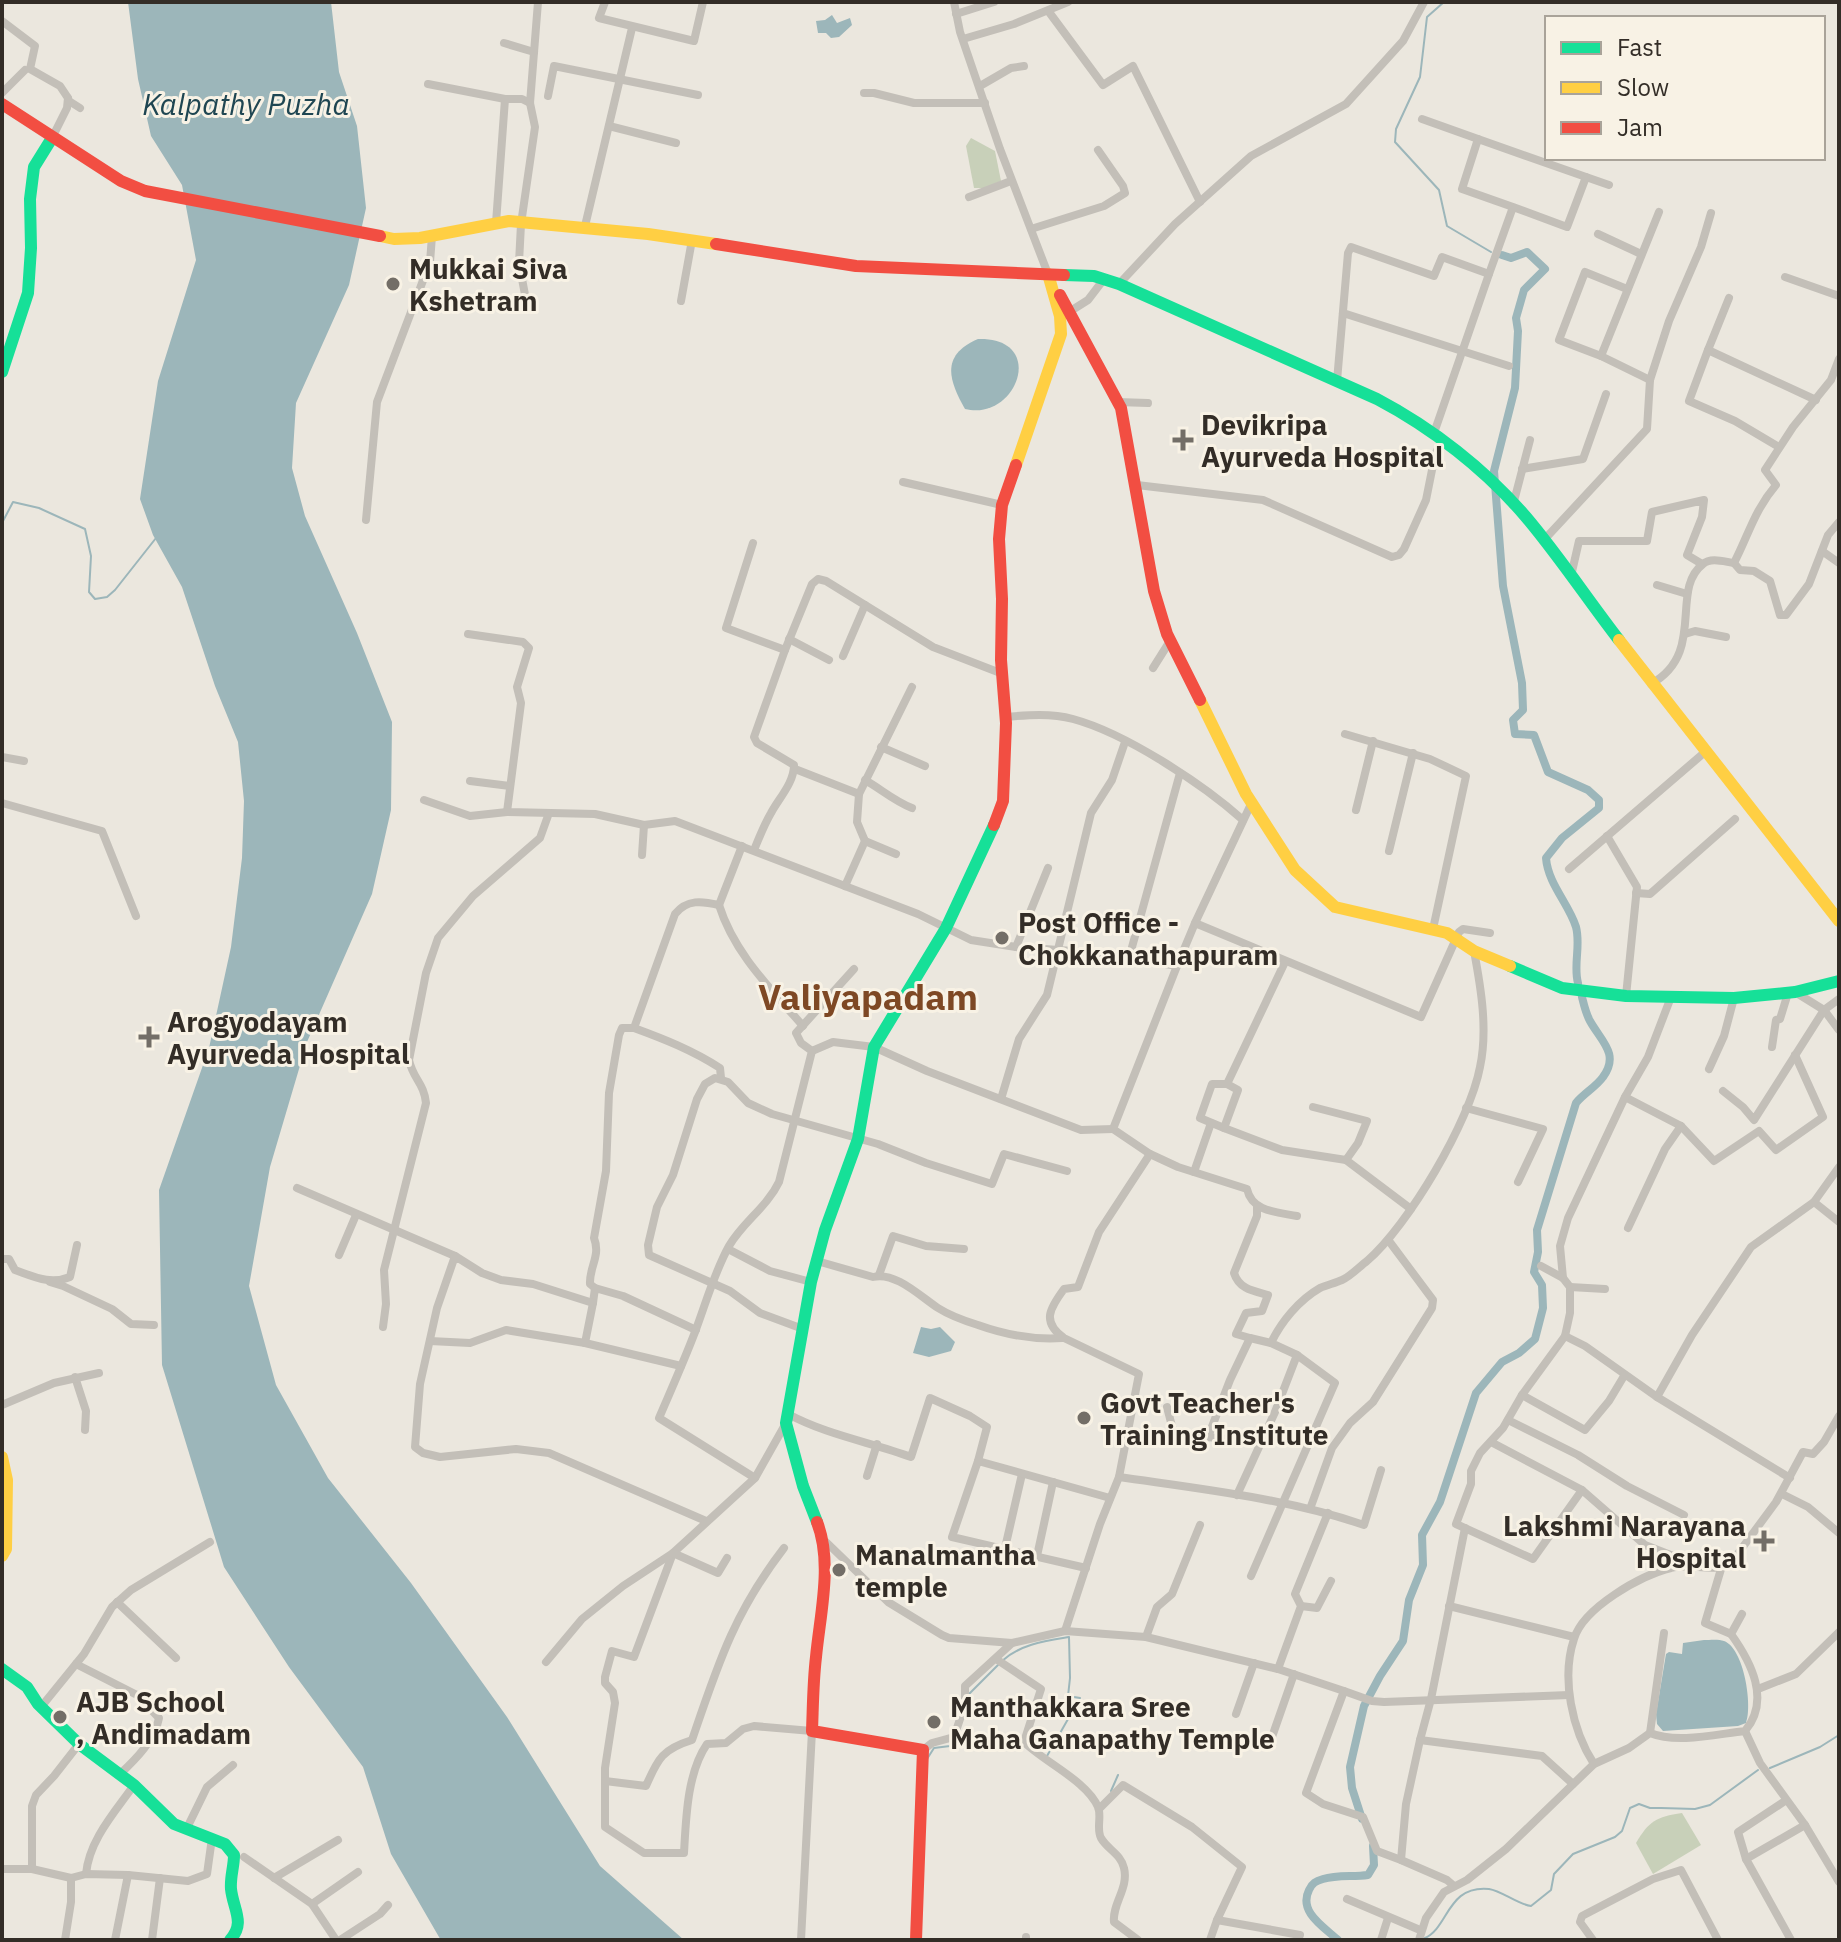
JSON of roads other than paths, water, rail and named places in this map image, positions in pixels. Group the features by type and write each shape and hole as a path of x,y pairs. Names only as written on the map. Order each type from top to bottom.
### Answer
{"street":[{"path":"526,300 519,263 521,224 535,127 530,103 538,2"},
{"path":"605,2 599,18 694,41 703,2"},
{"path":"546,1662 582,1619 623,1586 673,1553 755,1478 787,1419 811,1282 825,1230 858,1139 874,1047 946,928 987,844 1003,801 1005,717 999,539 1002,505 1061,334 1060,316 1048,274 1011,181 963,39 954,2"},
{"path":"956,14 994,2"},
{"path":"963,39 1049,12 1064,3"},
{"path":"1119,284 1200,202 1251,156 1346,104 1403,41 1420,4"},
{"path":"1049,12 1103,85 1133,66 1200,202"},
{"path":"2,21 35,46 30,69 60,86 80,108"},
{"path":"585,226 632,28"},
{"path":"504,43 534,52"},
{"path":"548,96 554,66 698,95"},
{"path":"980,86 1011,68 1024,66"},
{"path":"2,93 25,70"},
{"path":"428,84 505,99 522,99 530,103"},
{"path":"864,93 914,103 985,103"},
{"path":"2,372 28,293 30,199 34,167 67,108 68,98"},
{"path":"496,223 505,99"},
{"path":"2,104 121,181 145,191 378,237 432,236 509,221 585,226 856,266 1048,274 1104,279 1119,284 1377,399 1438,436 1479,472 1512,504 1543,541 1651,684 1839,921"},
{"path":"1422,119 1609,185"},
{"path":"609,126 676,143"},
{"path":"1478,139 1462,189 1567,227 1586,177"},
{"path":"1031,229 1104,206 1125,193 1098,150"},
{"path":"969,197 1011,181"},
{"path":"1137,485 1263,500 1392,557 1399,555 1426,500 1438,436 1513,207"},
{"path":"1601,356 1659,212"},
{"path":"1543,541 1647,429 1650,380 1711,213"},
{"path":"1598,234 1641,254"},
{"path":"366,520 377,402 430,262 432,236"},
{"path":"681,301 692,240"},
{"path":"1337,381 1351,247 1434,276 1442,257 1489,274"},
{"path":"1627,289 1585,272 1559,340 1650,380"},
{"path":"1048,274 1121,408 1154,591 1170,641 1252,802 1295,870 1335,907 1447,933 1474,951 1562,988 1626,996 1734,998 1791,992 1839,981"},
{"path":"1785,277 1839,296"},
{"path":"1069,312 1088,300 1104,279"},
{"path":"1729,298 1689,401 1735,421 1779,447"},
{"path":"1343,313 1509,366"},
{"path":"1708,350 1816,400"},
{"path":"1734,563 1750,522 1776,485 1765,470 1831,380 1839,359"},
{"path":"1522,469 1583,459 1606,394"},
{"path":"1117,402 1148,403"},
{"path":"1512,504 1530,440"},
{"path":"903,482 1002,505"},
{"path":"1570,577 1579,541 1647,541 1652,512 1704,500 1702,517 1687,555 1702,564"},
{"path":"1651,684 1665,676 1677,660 1685,634 1687,594 1702,564 1711,560 1734,563 1740,570 1762,574 1770,581 1777,610 1780,615 1786,615 1809,584 1828,535 1839,522"},
{"path":"753,543 726,628 785,650"},
{"path":"1822,551 1839,563"},
{"path":"859,794 795,769 794,765 757,743 754,737 789,639 812,584 818,579 933,647 1003,674"},
{"path":"1657,585 1687,594"},
{"path":"843,656 865,605"},
{"path":"1685,634 1695,631 1726,637"},
{"path":"468,634 523,642 529,648 517,687 521,703 507,812"},
{"path":"789,639 829,660"},
{"path":"1153,668 1170,641"},
{"path":"896,854 865,841 857,822 859,794 912,687"},
{"path":"1005,717 1037,715 1073,719 1125,742 1199,784 1243,820"},
{"path":"1345,734 1413,753 1466,776 1433,929"},
{"path":"1356,810 1373,741"},
{"path":"1001,1099 1019,1039 1047,995 1091,813 1112,780 1125,742"},
{"path":"881,747 925,766"},
{"path":"1569,869 1705,752"},
{"path":"1389,851 1413,753"},
{"path":"2,757 24,761"},
{"path":"754,850 769,815 795,769"},
{"path":"1129,958 1180,773"},
{"path":"865,780 895,802 912,808"},
{"path":"470,781 510,786"},
{"path":"424,800 470,816 507,812 595,814 644,825 675,821 845,886 971,940 1177,966"},
{"path":"1113,1129 1195,923 1252,802"},
{"path":"2,803 102,831 136,916"},
{"path":"383,1327 386,1304 384,1270 426,1103 425,1090 412,1072 409,1060 431,952 450,922 473,896 540,838 549,813"},
{"path":"1636,893 1650,894 1735,819"},
{"path":"642,855 644,825"},
{"path":"1607,836 1637,887 1626,996"},
{"path":"845,886 865,841"},
{"path":"742,846 719,905 728,933 803,1026"},
{"path":"1016,947 1048,868"},
{"path":"634,1028 675,914 681,906 693,903 704,901 719,905"},
{"path":"1195,923 1421,1017 1454,939 1463,929 1490,933"},
{"path":"1271,1343 1290,1313 1318,1289 1346,1278 1389,1241 1444,1154 1466,1108 1480,1067 1483,1013 1474,951"},
{"path":"1227,1084 1285,962"},
{"path":"812,1051 801,1043 796,1033 854,969"},
{"path":"1791,992 1813,1001 1839,1030"},
{"path":"1772,1047 1776,1020 1780,1019 1791,992"},
{"path":"1563,1278 1560,1254 1562,1236 1625,1097 1648,1057 1671,997"},
{"path":"1709,1069 1724,1036 1734,998"},
{"path":"1723,1091 1754,1120 1824,1010 1839,999"},
{"path":"696,1330 623,1296 595,1288 590,1284 590,1275 598,1247 594,1238 606,1171 609,1093 622,1028 634,1028 704,1057 720,1068 721,1078"},
{"path":"812,1051 833,1042 874,1047 1081,1130 1113,1129 1150,1154 1247,1189 1249,1199 1257,1207 1297,1216"},
{"path":"755,1478 659,1418 696,1330 711,1283 728,1249 772,1196 779,1182 812,1051"},
{"path":"1625,1097 1681,1126 1714,1161 1759,1131 1776,1150 1823,1117 1795,1055"},
{"path":"803,1329 760,1313 730,1291 649,1255 652,1221 684,1146 697,1099 705,1084 715,1078 721,1078 735,1088 748,1103 795,1122 858,1139 992,1184 1004,1154 1067,1171"},
{"path":"1224,1128 1238,1090 1227,1084 1212,1084 1200,1118 1211,1123 1224,1128 1282,1150 1346,1160 1411,1209"},
{"path":"1313,1107 1367,1121 1358,1143 1346,1160"},
{"path":"1466,1108 1543,1129 1518,1182"},
{"path":"1194,1172 1211,1123"},
{"path":"1628,1228 1665,1149 1681,1126"},
{"path":"1065,1631 1119,1477 1139,1374 1064,1338 1053,1331 1049,1320 1054,1303 1064,1289 1078,1287 1099,1232 1150,1154"},
{"path":"1657,1397 1692,1335 1751,1247 1814,1202 1839,1167"},
{"path":"297,1188 455,1256 482,1273 501,1280 533,1284 593,1303"},
{"path":"1814,1202 1839,1222"},
{"path":"1251,1576 1335,1383 1297,1355 1271,1343 1236,1334 1246,1313 1262,1311 1268,1295 1246,1289 1236,1280 1234,1273 1257,1216 1257,1207"},
{"path":"339,1255 356,1215"},
{"path":"879,1275 893,1236 926,1246 964,1249"},
{"path":"1310,1509 1332,1448 1350,1423 1373,1402 1432,1308 1433,1300 1389,1241"},
{"path":"50,1282 70,1277 77,1245"},
{"path":"728,1249 770,1271 811,1282"},
{"path":"455,1256 437,1308 420,1384 415,1447 423,1453 440,1457 516,1449 549,1453 706,1521"},
{"path":"2,1259 9,1259 15,1270 63,1286 112,1309 131,1324 154,1325"},
{"path":"817,1261 873,1277 879,1275 912,1287 940,1309 1004,1334 1035,1339 1064,1338"},
{"path":"1541,1266 1563,1278 1570,1287 1570,1313 1565,1336 1522,1395 1508,1420 1480,1453 1471,1471 1471,1484 1456,1524 1533,1559 1582,1490"},
{"path":"1570,1287 1605,1289"},
{"path":"585,1343 595,1288"},
{"path":"430,1341 470,1343 506,1330 585,1343 681,1366"},
{"path":"1565,1336 1585,1346 1657,1397 1790,1478"},
{"path":"1208,1437 1250,1338"},
{"path":"1237,1495 1297,1355"},
{"path":"2,1405 54,1383 99,1373"},
{"path":"1522,1395 1585,1430 1609,1401 1624,1376"},
{"path":"75,1377 86,1411 85,1430"},
{"path":"787,1419 877,1444 911,1457 930,1398 970,1416 987,1427 952,1537 1086,1568"},
{"path":"1167,1407 1174,1434 1261,1442"},
{"path":"1491,1442 1582,1490 1645,1545 1670,1557 1721,1569 1731,1563 1782,1494 1803,1452 1813,1454 1839,1416"},
{"path":"787,1419 803,1486 824,1540 824,1579 813,1684 801,1940"},
{"path":"1508,1420 1578,1455 1627,1486 1684,1515"},
{"path":"867,1476 877,1444"},
{"path":"2,1457 7,1480 6,1549 2,1556"},
{"path":"978,1461 1110,1498"},
{"path":"1119,1477 1281,1503 1364,1525 1381,1470"},
{"path":"1005,1548 1022,1474"},
{"path":"1037,1556 1053,1482"},
{"path":"1782,1494 1808,1507 1839,1533"},
{"path":"1278,1669 1301,1606 1295,1594 1328,1513"},
{"path":"1146,1637 1157,1607 1172,1594 1200,1525"},
{"path":"1401,1860 1406,1804 1431,1699 1465,1528"},
{"path":"824,1540 888,1602 949,1638 1012,1643 1065,1631 1146,1637 1278,1669 1372,1701 1569,1695"},
{"path":"41,1707 76,1664 117,1602 131,1590 210,1542"},
{"path":"693,1739 721,1655 743,1607 784,1548"},
{"path":"673,1553 718,1573 727,1558"},
{"path":"673,1553 634,1657 612,1651 605,1677 615,1703 605,1781 605,1827 644,1853 684,1853 686,1820 695,1775 707,1744 726,1743 743,1729 754,1726 812,1731 923,1750 932,1743 954,1737 965,1704 965,1686 1012,1643"},
{"path":"1594,1764 1584,1749 1569,1695 1574,1637 1593,1611 1638,1581 1674,1567 1699,1566"},
{"path":"1650,1733 1690,1736 1745,1731 1754,1720 1758,1689 1744,1653 1731,1634 1705,1623 1721,1569"},
{"path":"1301,1606 1317,1608 1331,1581"},
{"path":"117,1602 176,1658"},
{"path":"1449,1606 1574,1637"},
{"path":"1731,1634 1742,1614"},
{"path":"1758,1689 1796,1674 1839,1632"},
{"path":"1347,1899 1420,1935 1433,1905 1444,1892 1467,1880 1506,1849 1594,1764 1629,1748 1650,1733 1664,1633"},
{"path":"996,1659 1041,1689 1024,1742 1085,1791 1099,1809 1101,1838 1124,1867 1121,1900 1113,1915 1114,1922 1138,1940"},
{"path":"1236,1714 1254,1663"},
{"path":"76,1664 137,1695 159,1718 158,1727 144,1748 120,1774"},
{"path":"2,1669 27,1687 41,1707 79,1744 134,1785 174,1824 225,1844 234,1855 231,1886 240,1927 230,1940"},
{"path":"1272,1737 1294,1674"},
{"path":"1344,1691 1306,1793 1323,1804 1359,1816 1377,1851 1447,1880 1454,1886"},
{"path":"1745,1731 1760,1763 1805,1825 1839,1882"},
{"path":"605,1781 646,1786 657,1759 677,1744 693,1739"},
{"path":"693,1739 704,1747"},
{"path":"1420,1740 1542,1756 1573,1784"},
{"path":"32,1869 32,1806 36,1795 79,1744"},
{"path":"916,1940 923,1750"},
{"path":"186,1830 207,1787 233,1765"},
{"path":"86,1874 87,1857 134,1785"},
{"path":"1099,1809 1123,1785 1192,1827 1242,1867 1210,1940"},
{"path":"1785,1801 1738,1832 1746,1859 1791,1940"},
{"path":"1746,1859 1805,1825"},
{"path":"2,1869 32,1869 71,1878 86,1874 128,1875 188,1881 207,1874 212,1838"},
{"path":"274,1878 338,1840"},
{"path":"244,1857 312,1904 338,1940 380,1914 388,1905"},
{"path":"1593,1940 1580,1922 1582,1916 1653,1879 1681,1870 1718,1940"},
{"path":"312,1904 358,1872"},
{"path":"115,1940 128,1875"},
{"path":"65,1940 71,1878"},
{"path":"152,1940 160,1878"},
{"path":"1381,1940 1388,1918"},
{"path":"1217,1920 1300,1935"}],"water":[{"name":"Kalpathy Puzha","path":"128,2 331,2 339,72 357,126 366,208 349,285 296,403 292,468 305,516 392,722 391,810 372,894 307,1042 270,1167 249,1286 276,1385 328,1478 411,1583 507,1717 600,1866 684,1940 441,1940 391,1854 363,1767 289,1667 224,1567 162,1365 159,1190 209,1048 231,947 242,858 244,801 238,742 215,686 182,587 153,535 140,499 158,381 196,260 182,185 151,136 138,79"},
{"path":"832,15 837,23 850,18 852,25 839,37 831,38 826,33 818,33 816,21"},
{"path":"978,339 1000,342 1013,351 1018,364 1017,378 1010,392 999,403 983,410 965,409 955,388 951,369 958,352"},
{"path":"921,1327 940,1327 955,1342 951,1351 929,1357 913,1353"},
{"path":"1724,1641 1737,1654 1747,1691 1746,1723 1663,1731 1657,1724 1656,1714 1666,1654 1682,1654 1683,1643"}],"waterway":[{"path":"1444,2 1427,17 1420,77 1396,129 1395,142 1439,190 1447,226 1491,252"},
{"path":"1502,255 1511,258 1527,252 1545,269 1524,290 1516,318 1515,388 1494,471 1503,586 1522,683 1523,710 1513,720 1515,734 1534,735 1548,772 1588,790 1599,800 1599,808 1562,838 1546,858 1551,877 1576,927 1578,983"},
{"path":"2,523 13,502 39,508 85,529 91,556 89,592 95,599 107,597 115,590 156,538"},
{"path":"1362,1819 1352,1788 1350,1767 1364,1706 1403,1641 1409,1600 1423,1565 1422,1535 1440,1502 1476,1393 1502,1362 1535,1339 1543,1308 1542,1285 1534,1272 1538,1252 1537,1230 1576,1103 1608,1069 1607,1048 1589,1018 1582,997"},
{"path":"1002,1661 1025,1647 1069,1637 1068,1696 1080,1698 1047,1756"},
{"path":"969,1699 970,1693 998,1665"},
{"path":"1770,1768 1820,1747 1839,1735"},
{"path":"927,1759 934,1748 950,1746 952,1742"},
{"path":"1425,1938 1433,1933 1465,1893 1489,1889 1531,1906 1551,1890 1554,1874 1573,1854 1615,1837 1622,1831 1630,1808 1639,1804 1650,1808 1695,1809 1710,1805 1758,1770"},
{"path":"1111,1791 1118,1775"},
{"path":"1338,1940 1310,1912 1307,1905 1309,1890 1314,1883 1323,1879 1368,1875 1374,1865 1373,1846"}],"place":[{"name":"Mukkai Siva Kshetram","path":"393,284"},
{"name":"Devikripa Ayurveda Hospital","path":"1183,440"},
{"name":"Post Office - Chokkanathapuram","path":"1002,938"},
{"name":"Arogyodayam Ayurveda Hospital","path":"149,1037"},
{"name":"Govt Teacher's Training Institute","path":"1084,1418"},
{"name":"Lakshmi Narayana Hospital","path":"1764,1541"},
{"name":"Manalmantha temple","path":"839,1570"},
{"name":"AJB School , Andimadam","path":"60,1717"},
{"name":"Manthakkara Sree Maha Ganapathy Temple","path":"934,1722"}],"district":[{"name":"Valiyapadam","path":"868,996"}]}
